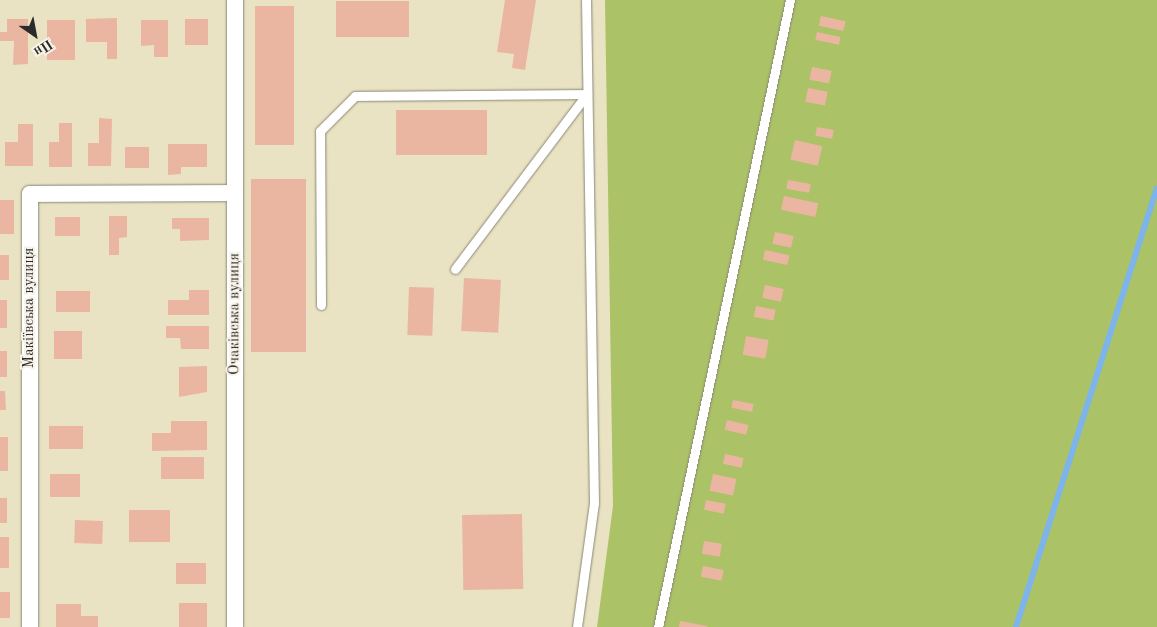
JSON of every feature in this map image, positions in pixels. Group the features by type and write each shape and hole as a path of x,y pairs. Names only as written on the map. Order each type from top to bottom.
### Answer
{"street":[{"name":"Очаківська вулиця","path":"235,0 235,627"},
{"name":"Макіївська вулиця","path":"30,627 30,194 235,194"}],"lane":[{"path":"577,627 594,503 586,0"},
{"path":"658,627 790,0"},
{"path":"455,269 587,94"},
{"path":"321,305 320,131 355,96 587,94"}],"green space":[{"path":"605,0 1157,0 1157,627 597,627 613,506"}],"building":[{"path":"505,0 536,0 525,70 512,68 514,54 497,52"},
{"path":"336,1 409,1 409,37 336,37"},
{"path":"255,6 294,6 294,145 255,145"},
{"path":"821,16 845,21 843,31 819,26"},
{"path":"117,18 117,59 107,59 107,42 86,42 86,19"},
{"path":"7,19 28,19 28,64 13,65 14,41 0,41 0,32 7,32"},
{"path":"185,19 208,19 208,45 185,45"},
{"path":"47,20 75,20 75,60 47,60"},
{"path":"141,20 168,20 168,57 154,57 154,45 141,46"},
{"path":"817,32 840,37 839,45 815,40"},
{"path":"812,67 832,71 829,84 810,80"},
{"path":"808,88 828,92 825,106 805,102"},
{"path":"396,110 487,110 487,155 396,155"},
{"path":"99,118 112,119 111,166 88,166 88,143 99,143"},
{"path":"59,123 72,123 72,167 49,167 49,142 59,142"},
{"path":"18,124 33,124 33,166 5,166 5,142 18,142"},
{"path":"817,127 834,130 832,139 815,136"},
{"path":"795,140 822,146 818,166 791,159"},
{"path":"168,144 207,144 207,167 181,167 181,174 168,175"},
{"path":"125,147 149,147 149,168 125,168"},
{"path":"251,179 306,179 306,352 251,352"},
{"path":"788,180 811,184 809,193 786,189"},
{"path":"784,196 818,203 815,217 781,210"},
{"path":"0,200 14,200 14,234 0,234"},
{"path":"109,216 127,216 127,237 119,238 119,255 109,255"},
{"path":"55,217 80,217 80,236 55,236"},
{"path":"172,218 209,218 209,240 180,241 180,229 172,229"},
{"path":"775,232 794,236 791,248 773,244"},
{"path":"765,250 789,255 787,265 763,260"},
{"path":"0,255 9,255 9,280 0,280"},
{"path":"464,278 501,280 498,333 461,331"},
{"path":"765,285 784,289 781,302 762,298"},
{"path":"409,287 434,288 432,336 407,335"},
{"path":"189,290 209,290 209,315 168,315 168,300 189,300"},
{"path":"56,291 90,291 90,312 56,312"},
{"path":"0,300 7,300 7,328 0,328"},
{"path":"756,306 776,310 774,321 754,317"},
{"path":"166,326 209,326 209,349 181,349 180,338 166,338"},
{"path":"54,331 82,331 82,359 54,359"},
{"path":"746,336 769,340 765,359 743,355"},
{"path":"0,351 7,351 7,377 0,377"},
{"path":"207,366 207,392 179,397 179,367"},
{"path":"0,391 5,391 6,410 0,410"},
{"path":"733,400 754,404 752,412 731,408"},
{"path":"727,420 748,425 746,435 725,430"},
{"path":"171,421 207,421 207,450 152,451 152,433 171,433"},
{"path":"49,426 83,426 83,449 49,449"},
{"path":"0,437 8,437 8,471 0,471"},
{"path":"725,454 744,458 742,468 723,464"},
{"path":"161,457 204,457 204,479 161,479"},
{"path":"50,474 80,474 80,497 50,497"},
{"path":"713,474 736,479 733,496 709,491"},
{"path":"0,498 7,498 7,523 0,523"},
{"path":"706,500 726,504 724,514 704,510"},
{"path":"129,510 170,510 170,542 129,542"},
{"path":"522,514 523,589 463,590 462,515"},
{"path":"75,520 103,521 102,544 74,543"},
{"path":"0,537 9,537 9,568 0,568"},
{"path":"704,541 722,544 720,557 702,554"},
{"path":"176,563 206,563 206,584 176,584"},
{"path":"703,566 724,570 722,581 701,577"},
{"path":"0,592 10,592 10,618 0,618"},
{"path":"179,603 207,603 207,627 179,627"},
{"path":"56,604 81,604 81,616 98,616 98,627 56,627"},
{"path":"680,621 707,626 707,627 679,627"}],"waterway":[{"path":"1016,627 1157,189"}]}
